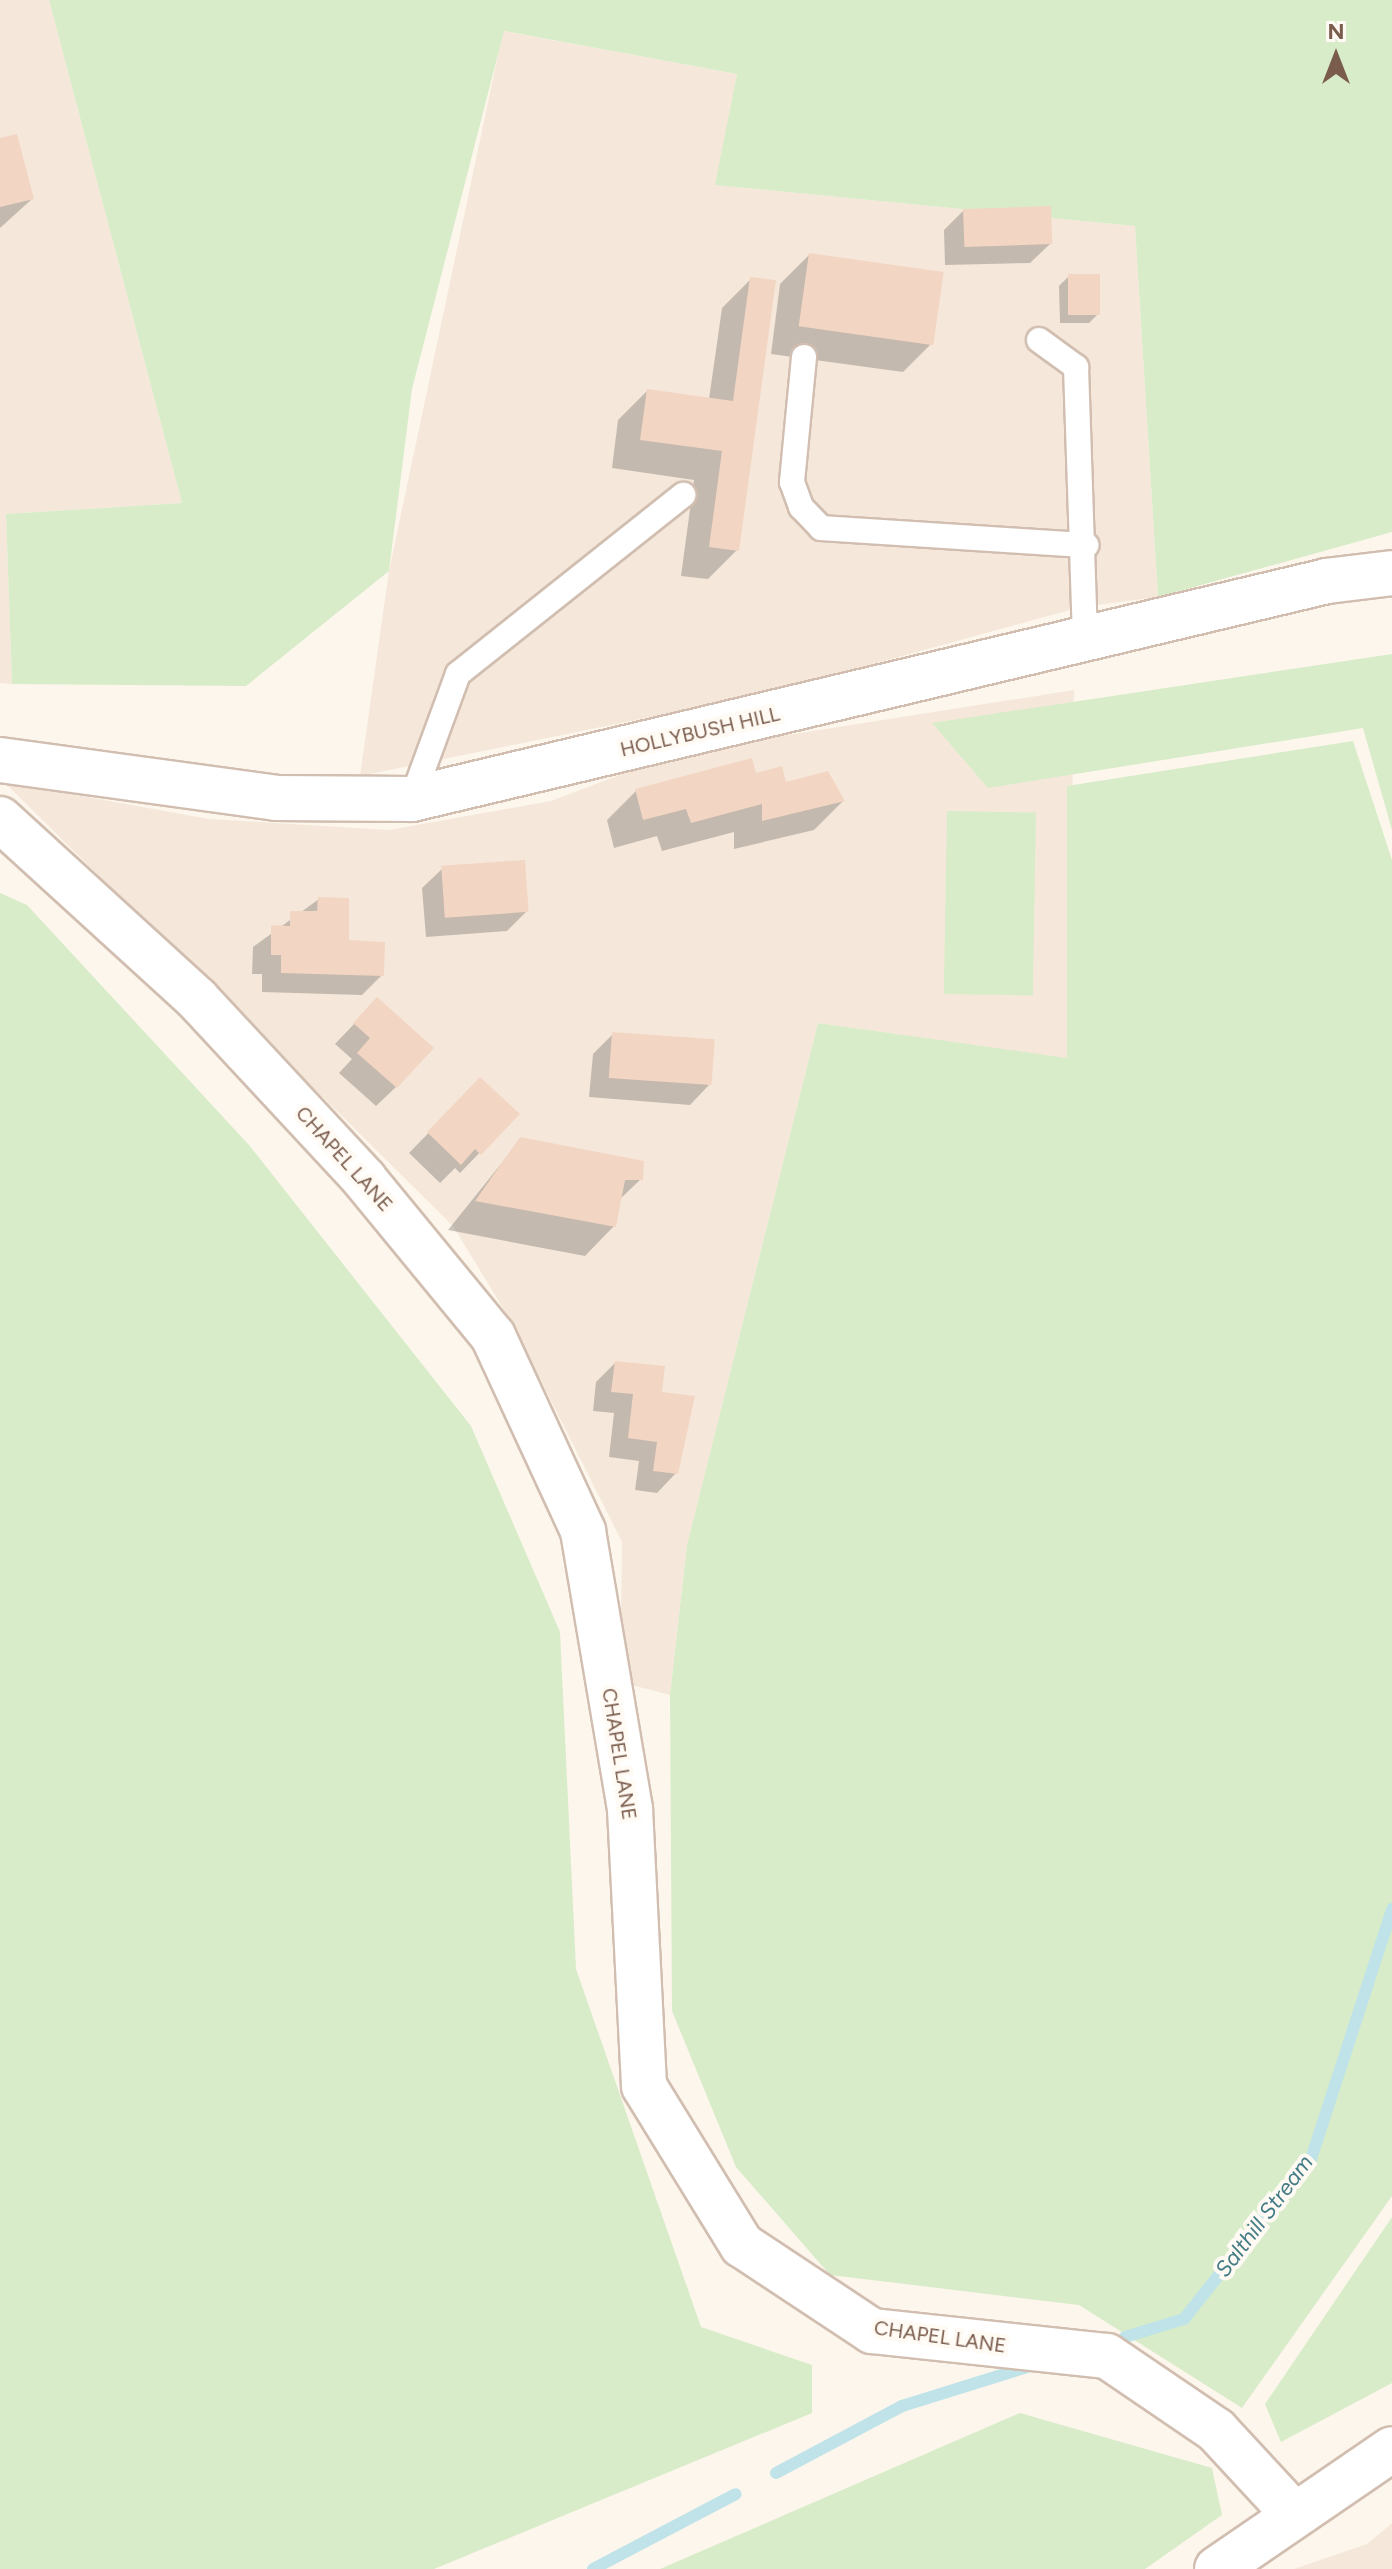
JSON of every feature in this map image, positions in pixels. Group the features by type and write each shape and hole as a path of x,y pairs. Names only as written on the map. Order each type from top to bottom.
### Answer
{"street":[{"name":"HOLLYBUSH HILL","path":"0,760 276,798 412,799 1085,642 1327,581 1392,573"},
{"name":"CHAPEL LANE","path":"0,819 197,999 364,1179 493,1336 583,1531 630,1809 644,2086 742,2245 872,2331 1107,2356 1216,2430 1292,2512"},
{"path":"1217,2569 1292,2512 1392,2449"}],"lane":[{"path":"1039,340 1076,367 1086,545 1085,642"},
{"path":"804,357 792,482 801,507 821,528 1086,545"},
{"path":"412,799 458,674 683,495"}],"shaded area":[{"path":"0,0 49,0 182,503 6,514 12,684 0,683"},
{"path":"503,31 737,74 716,185 1135,226 1158,597 1081,607 764,694 360,776 389,571"},
{"path":"1074,690 1068,1059 818,1023 687,1545 670,1695 620,1682 622,1542 512,1323 453,1226 4,782 209,819 389,830 551,801 680,752"},
{"path":"1392,2523 1392,2569 1294,2569 1367,2544"}],"green space":[{"path":"49,0 1392,0 1392,532 1158,597 1135,226 715,185 737,74 504,31 412,389 389,571 246,686 12,684 6,514 182,503"},
{"path":"1392,654 1392,830 1363,728 988,788 932,723"},
{"path":"1353,741 1392,860 1392,2196 1242,2408 1079,2305 830,2275 736,2167 672,2011 670,1695 687,1545 818,1023 1067,1058 1067,786"},
{"path":"947,811 1036,813 1033,996 944,994"},
{"path":"0,893 27,905 249,1145 471,1426 560,1632 576,1969 701,2327 812,2365 812,2413 434,2569 0,2569"},
{"path":"1392,2217 1392,2383 1281,2442 1265,2404"},
{"path":"1020,2413 1212,2468 1222,2515 1145,2569 660,2569"}],"building":[{"path":"17,134 34,199 0,207 0,138"},
{"path":"1051,206 1052,244 964,247 963,209"},
{"path":"809,253 944,272 933,345 799,326"},
{"path":"1068,274 1100,274 1100,315 1068,315"},
{"path":"750,277 776,280 739,551 709,547 722,451 640,440 647,389 733,401"},
{"path":"752,758 756,773 782,766 786,782 828,771 845,801 762,821 762,804 691,823 686,809 643,820 635,789"},
{"path":"525,860 529,912 445,918 441,866"},
{"path":"318,897 349,898 349,940 385,942 384,976 281,973 281,955 271,955 271,925 290,926 290,911 317,911"},
{"path":"377,997 434,1048 397,1088 357,1053 370,1038 353,1023"},
{"path":"612,1032 715,1039 712,1085 609,1078"},
{"path":"480,1077 520,1114 481,1155 475,1149 461,1165 427,1132"},
{"path":"520,1137 644,1161 643,1180 625,1180 616,1227 475,1201"},
{"path":"615,1361 665,1366 662,1392 695,1396 678,1474 653,1471 657,1442 628,1438 633,1394 611,1392"}],"waterway":[{"name":"Salthill Stream","path":"1125,2337 1184,2319 1311,2159 1392,1909"},
{"name":"Salthill Stream","path":"776,2473 902,2406 1037,2364"},
{"name":"Salthill Stream","path":"593,2569 736,2494"}]}
